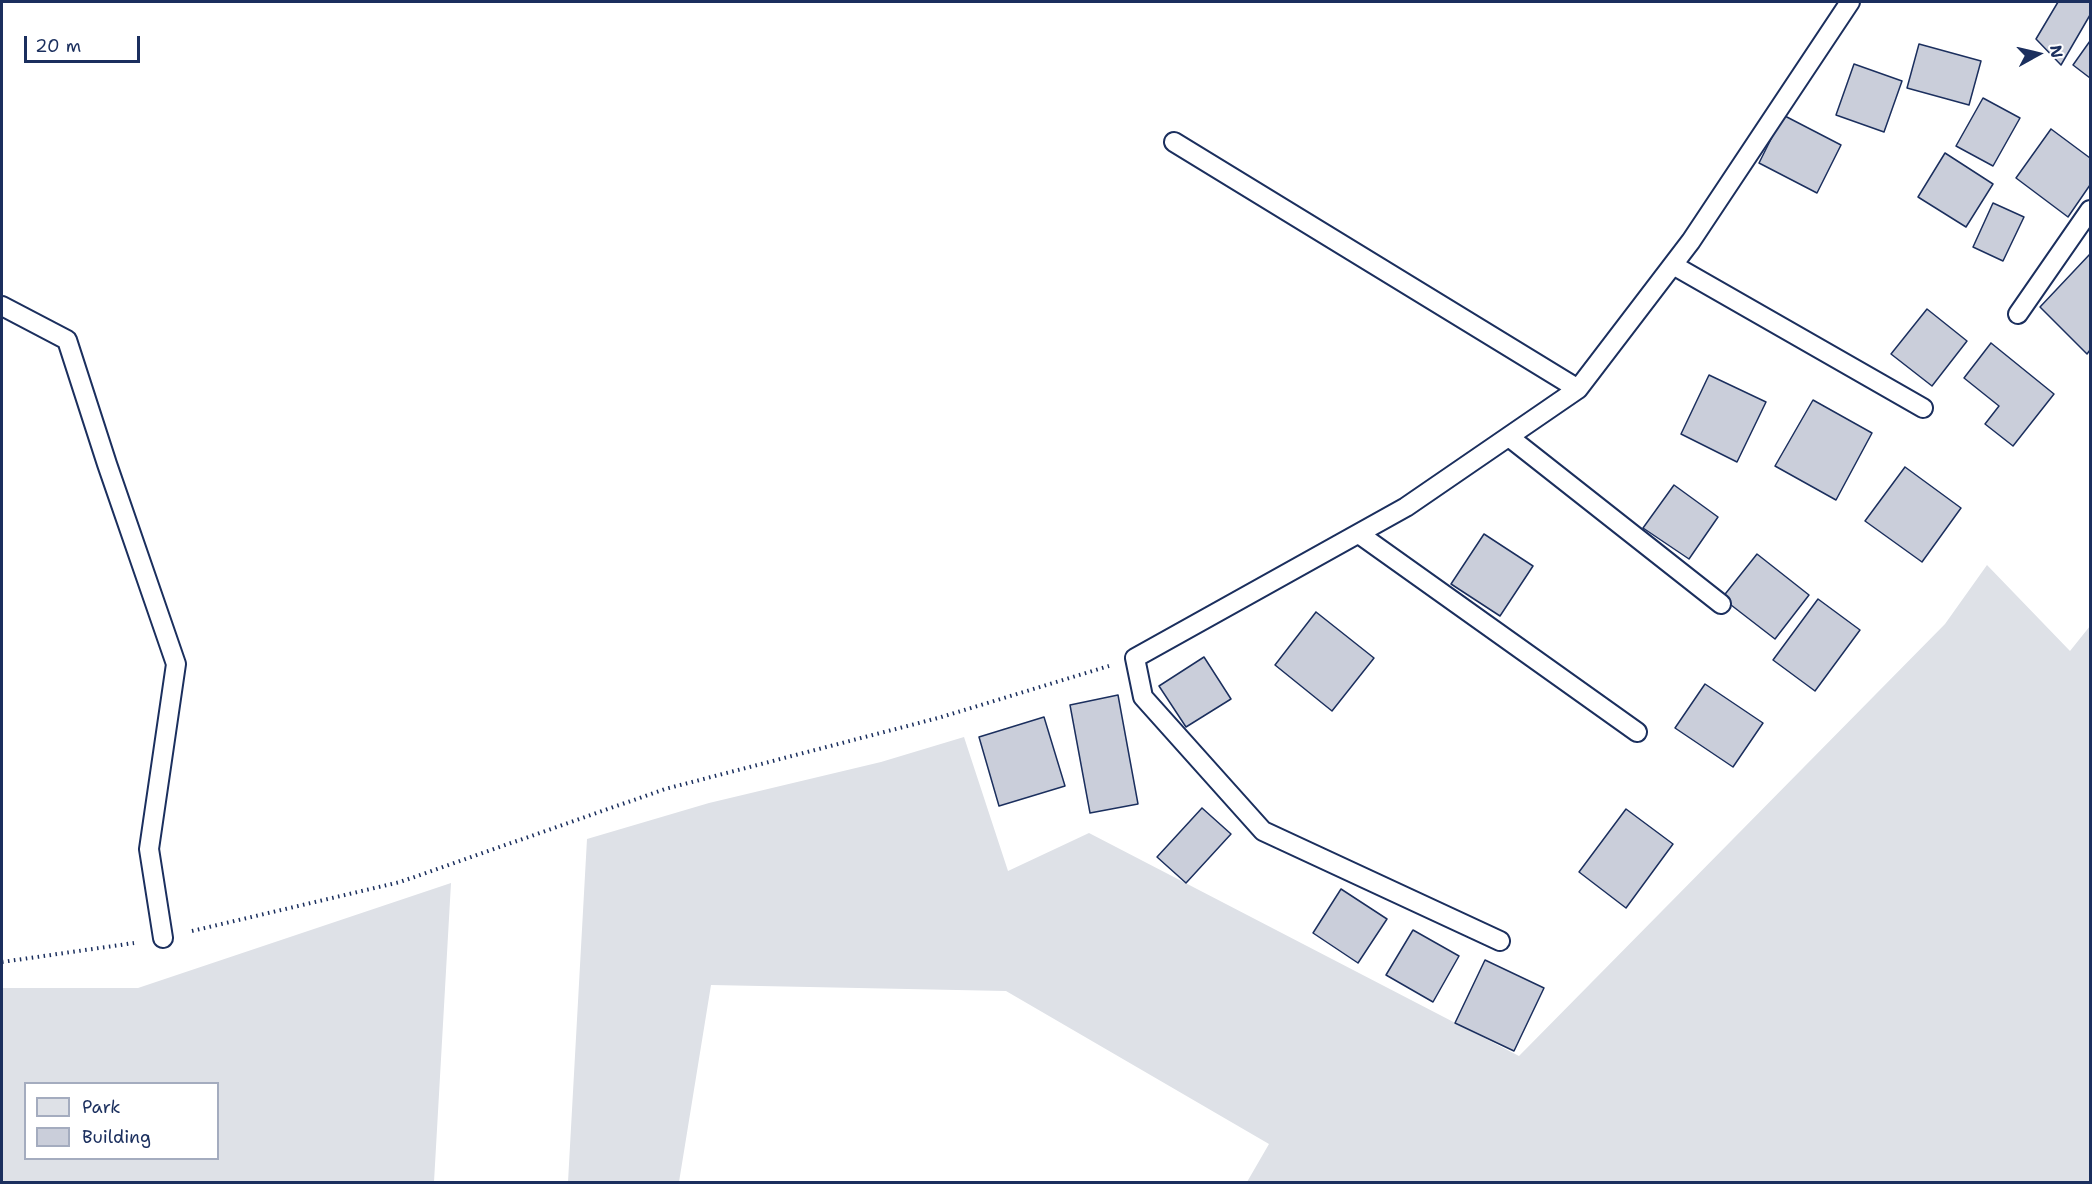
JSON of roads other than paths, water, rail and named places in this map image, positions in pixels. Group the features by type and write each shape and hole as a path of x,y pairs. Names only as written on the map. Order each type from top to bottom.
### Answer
{"lane":[{"path":"1500,940 1263,831 1143,697 1135,658 1406,507 1578,389 1673,265 1850,2"},
{"path":"1174,142 1578,389"},
{"path":"2018,314 2091,210"},
{"path":"1673,265 1923,408"},
{"path":"2,306 67,340 176,663 148,849 163,938"},
{"path":"1509,437 1721,603"},
{"path":"1359,534 1637,732"}]}
